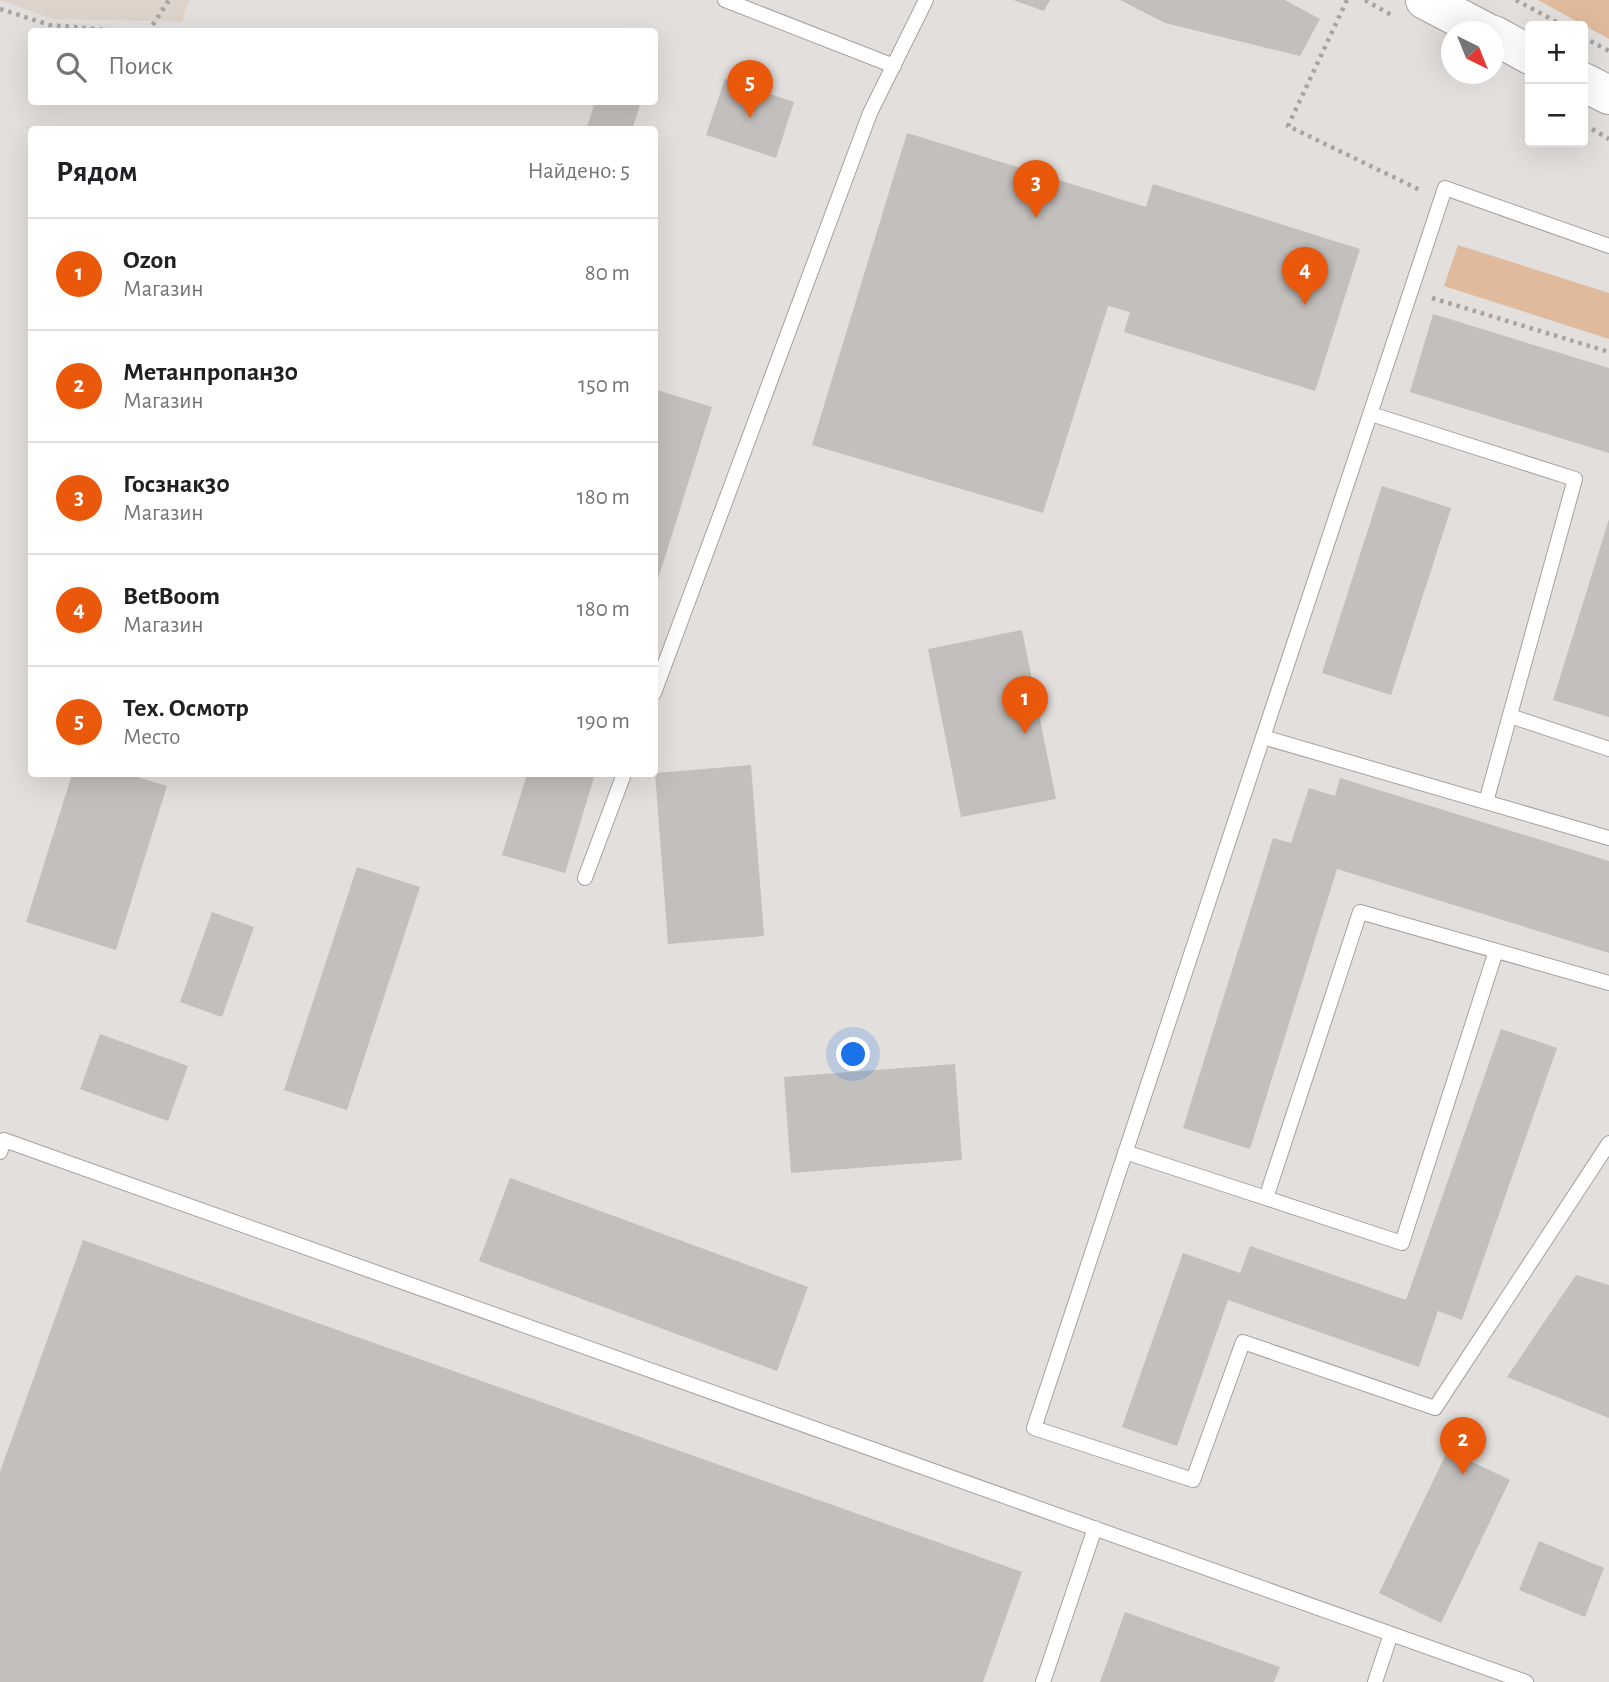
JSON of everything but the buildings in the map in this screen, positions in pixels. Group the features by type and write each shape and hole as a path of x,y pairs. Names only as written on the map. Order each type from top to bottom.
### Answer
{"main road":[{"path":"1425,0 1465,21"},
{"path":"1504,42 1525,52"},
{"path":"1587,84 1609,95"}],"lane":[{"path":"725,0 894,65"},
{"path":"658,682 870,113 926,0"},
{"path":"1609,246 1445,188 1034,1428 1193,1480 1243,1342 1435,1408 1609,1143"},
{"path":"1371,414 1575,479 1486,802"},
{"path":"1510,716 1609,749"},
{"path":"1263,737 1609,838"},
{"path":"585,878 623,777"},
{"path":"1266,1198 1360,912 1609,983"},
{"path":"1125,1152 1402,1243 1496,951"},
{"path":"0,1152 4,1140 1526,1682"},
{"path":"1043,1682 1095,1528"},
{"path":"1375,1682 1391,1634"}],"path":[{"path":"151,28 169,0"},
{"path":"1516,0 1555,21"},
{"path":"0,9 50,25 86,28"},
{"path":"1588,40 1609,51"},
{"path":"1588,127 1609,139"}],"shaded area":[{"path":"0,0 189,0 182,22 53,19"},
{"path":"1538,0 1609,0 1609,39 1588,27 1588,21 1576,21"},
{"path":"1458,245 1609,293 1609,339 1444,286"}],"place":[{"name":"Тех. Осмотр","path":"750,118"},
{"name":"Госзнак30","path":"1036,218"},
{"name":"BetBoom","path":"1305,305"},
{"name":"Ozon","path":"1025,734"},
{"name":"Метанпропан30","path":"1463,1475"}]}
